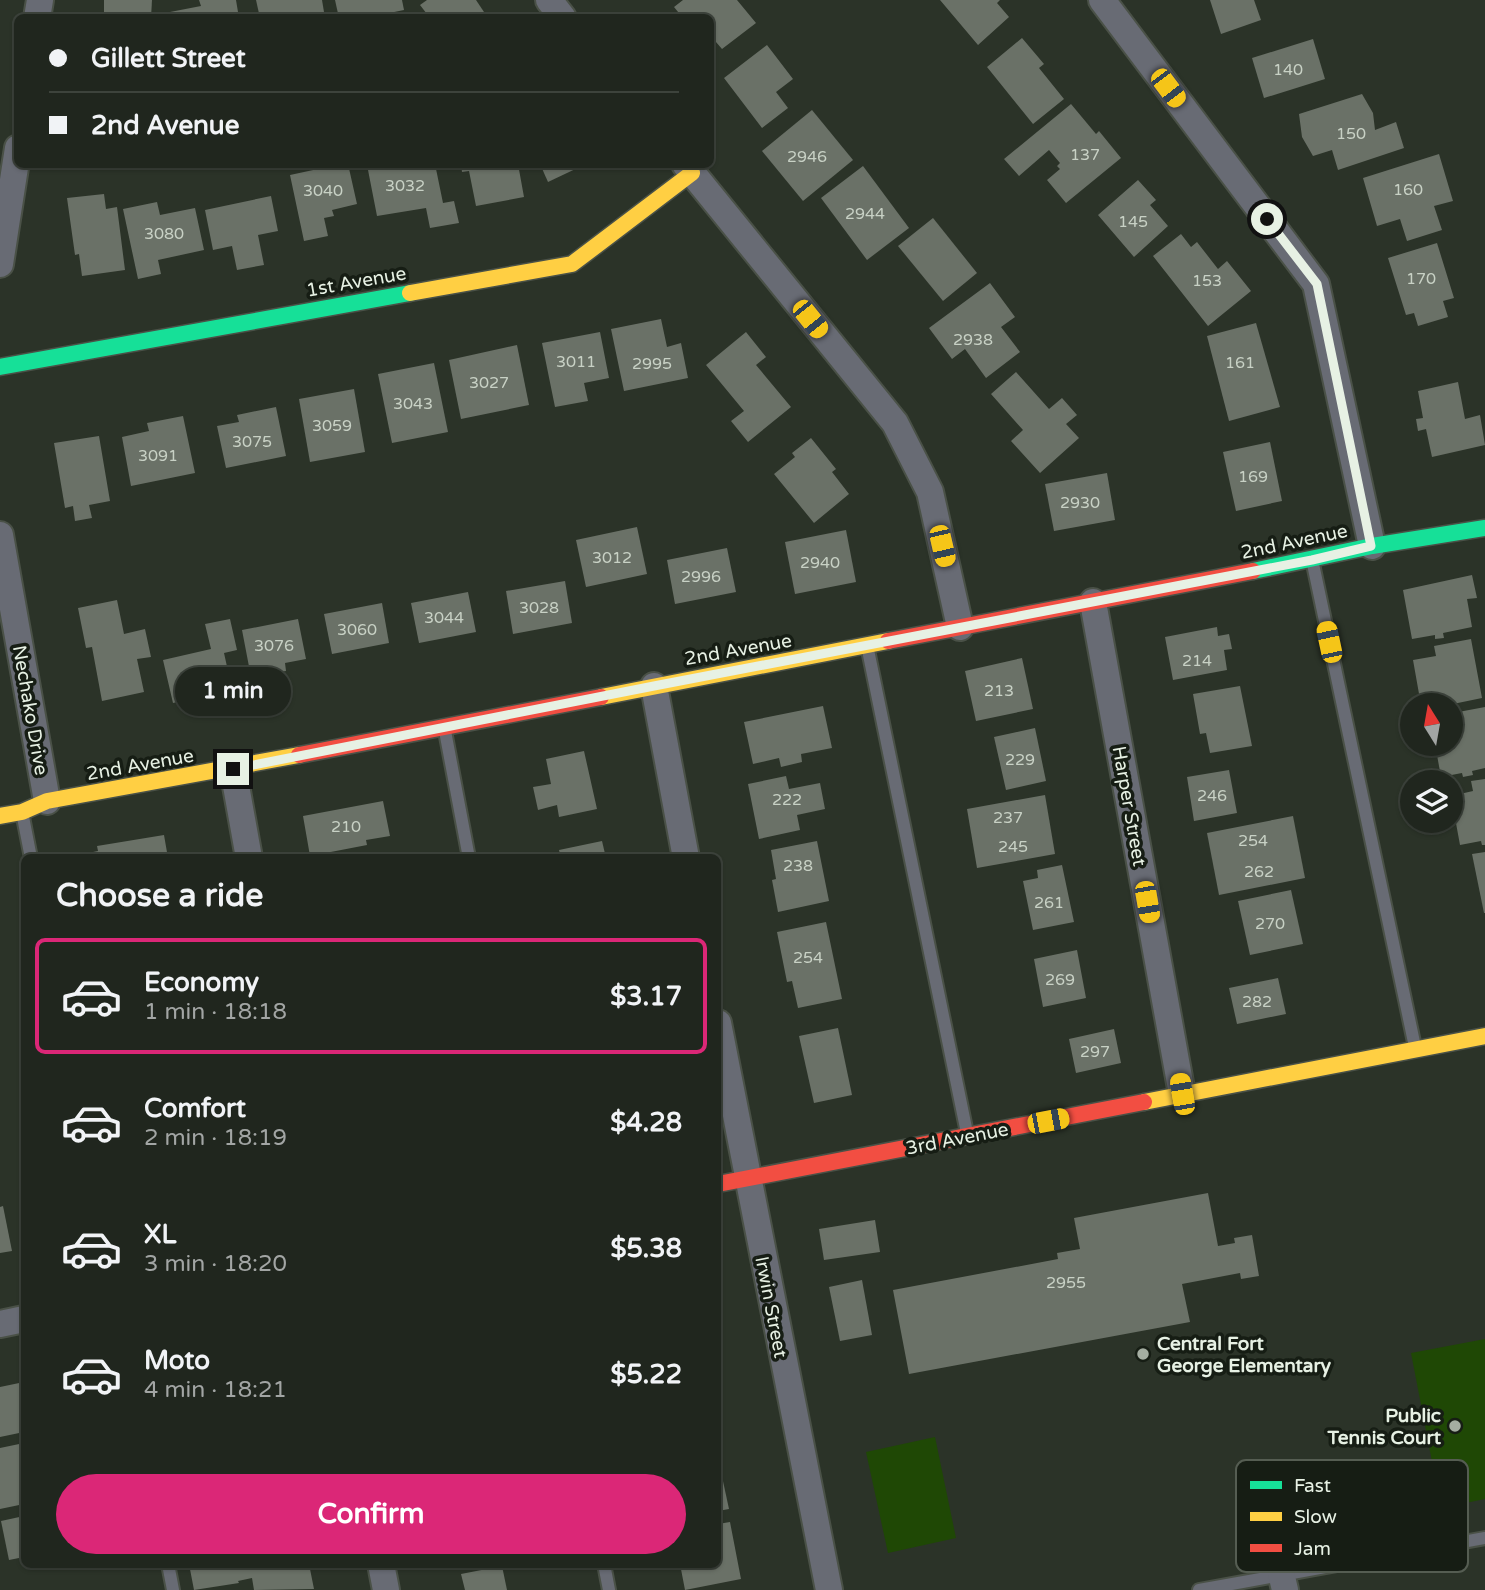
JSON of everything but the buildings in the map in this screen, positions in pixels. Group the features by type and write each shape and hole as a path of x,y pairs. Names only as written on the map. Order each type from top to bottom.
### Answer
{"street":[{"path":"549,0 561,14"},
{"path":"1102,0 1317,284 1371,546"},
{"path":"0,264 15,168"},
{"path":"688,169 895,423 930,492 960,627"},
{"name":"1st Avenue","path":"0,367 572,264 688,169"},
{"name":"2nd Avenue","path":"0,816 22,812 47,801 444,729 1312,560 1371,546 1485,528"},
{"name":"Nechako Drive","path":"0,535 47,801"},
{"name":"Harper Street","path":"1093,601 1182,1094"},
{"path":"654,686 685,854"},
{"path":"233,769 248,854"},
{"name":"3rd Avenue","path":"721,1183 1485,1036"},
{"name":"Irwin Street","path":"721,1039 829,1590"},
{"path":"0,1324 21,1320"},
{"path":"382,1568 386,1590"}],"lane":[{"path":"1312,560 1415,1050"},
{"path":"867,646 968,1136"},
{"path":"444,729 468,854"},
{"path":"22,812 30,854"},
{"path":"169,1568 173,1590"},
{"path":"605,1568 609,1590"},
{"path":"1199,1590 1283,1582 1329,1572"}],"green space":[{"name":"Public Tennis Court","path":"1485,1339 1485,1499 1468,1502 1468,1460 1432,1460 1411,1353"},
{"path":"935,1437 956,1538 888,1553 866,1452"}],"traffic: fast":[{"path":"0,367 410,293"},
{"path":"1253,571 1372,546 1485,528"}],"traffic: slow":[{"path":"410,293 572,264 692,173"},
{"path":"601,697 888,641"},
{"path":"0,816 22,812 47,801 299,755"},
{"path":"1144,1102 1485,1036"}],"traffic: jam":[{"path":"888,641 1253,571"},
{"path":"299,755 601,697"},
{"path":"721,1183 1144,1102"}],"place":[{"name":"Central Fort George Elementary","path":"1143,1354"},
{"name":"Public Tennis Court","path":"1455,1426"}],"route":[{"path":"233,769 1312,560 1371,546 1317,284 1267,219"}]}
